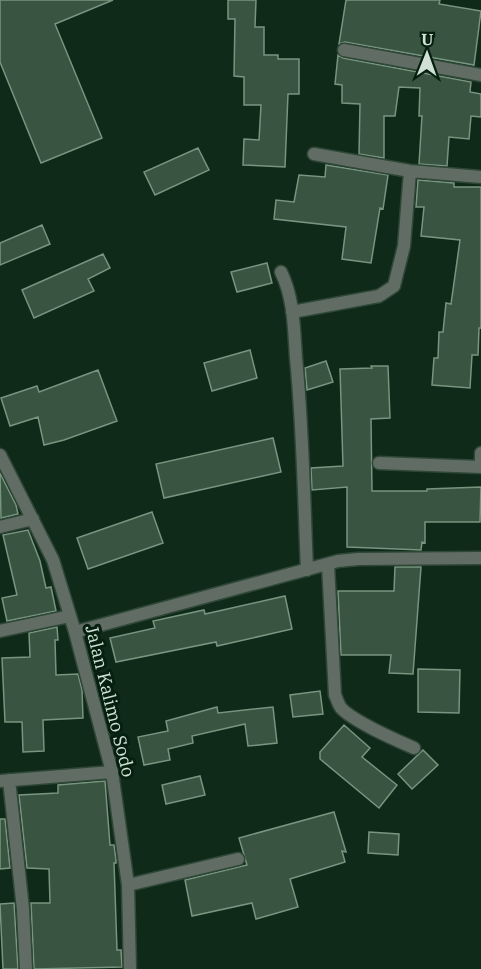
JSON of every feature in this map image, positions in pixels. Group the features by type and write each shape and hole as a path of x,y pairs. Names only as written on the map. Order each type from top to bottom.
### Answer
{"street":[{"path":"344,50 481,75"},
{"path":"314,154 410,171 481,177"},
{"path":"292,312 379,296 394,286 404,246 410,171"},
{"path":"281,272 292,312 300,397 307,570"},
{"path":"379,463 481,465 481,453"},
{"name":"Jalan Kalimo Sodo","path":"0,455 53,560 75,632 112,772 128,885 130,969"},
{"path":"0,527 33,519"},
{"path":"75,632 333,563 358,559 481,558"},
{"path":"333,563 335,695 339,706 348,714 414,748"},
{"path":"0,631 70,616"},
{"path":"26,969 23,909 4,781 112,772"},
{"path":"128,885 238,860"}],"building":[{"path":"0,0 113,0 55,24 102,138 41,163 0,62"},
{"path":"228,0 256,0 255,27 264,27 264,55 278,55 278,59 299,59 299,94 288,94 285,167 243,165 244,139 259,140 261,105 244,105 244,77 234,76 235,19 228,19"},
{"path":"346,0 440,0 439,4 481,11 474,65 345,42 339,44"},
{"path":"338,55 343,58 471,82 470,92 481,94 481,117 471,116 469,139 449,137 447,166 419,164 422,116 419,116 420,88 399,87 395,116 384,116 384,158 359,154 360,104 342,103 342,85 335,84"},
{"path":"198,148 209,170 155,195 144,172"},
{"path":"326,165 388,175 371,263 342,259 346,227 274,219 276,200 294,202 299,175 325,177"},
{"path":"418,180 454,183 454,187 481,187 481,328 479,328 478,355 472,355 470,388 432,385 434,358 438,358 439,332 443,332 446,303 451,304 460,240 421,236 424,207 416,207"},
{"path":"42,225 50,244 0,265 0,243"},
{"path":"103,254 110,268 88,279 94,291 34,318 22,290"},
{"path":"267,263 272,283 237,292 231,272"},
{"path":"250,350 257,378 212,391 204,363"},
{"path":"326,361 333,382 307,390 305,368"},
{"path":"371,366 388,366 390,418 371,419 372,491 427,491 427,489 481,487 480,522 425,522 425,543 422,542 421,550 347,547 347,487 312,490 311,468 343,466 340,369 372,368"},
{"path":"98,370 117,421 44,445 38,417 10,426 1,398 37,386 39,392"},
{"path":"273,438 281,472 164,498 156,464"},
{"path":"0,473 18,514 1,518"},
{"path":"152,512 163,543 88,569 77,538"},
{"path":"28,530 40,561 46,588 51,587 56,611 7,621 2,598 17,595 3,535"},
{"path":"395,567 421,567 413,674 389,673 391,655 341,655 338,591 394,591"},
{"path":"285,596 292,629 217,646 216,642 116,662 110,638 155,628 153,621 204,610 205,614"},
{"path":"57,627 56,675 78,674 82,690 83,718 43,720 44,751 23,752 22,722 5,722 2,658 30,657 29,633"},
{"path":"418,669 460,670 459,713 418,712"},
{"path":"320,691 323,714 293,717 290,695"},
{"path":"217,707 218,713 273,707 277,743 248,746 245,724 192,736 193,743 168,749 170,760 144,765 138,737 168,731 166,721"},
{"path":"344,725 370,748 362,757 397,785 379,808 320,759 320,752"},
{"path":"423,750 438,765 412,789 398,774"},
{"path":"200,776 205,795 166,804 162,785"},
{"path":"105,781 110,845 114,845 116,860 114,863 117,950 121,950 122,967 34,969 31,903 50,903 49,869 27,868 19,795 58,793 58,785"},
{"path":"334,812 346,852 342,851 345,862 290,879 298,907 256,919 252,903 192,916 185,880 247,865 239,838"},
{"path":"0,819 5,819 10,868 0,869"},
{"path":"369,832 399,834 398,855 368,853"},
{"path":"14,903 18,969 3,969 0,904"}]}
